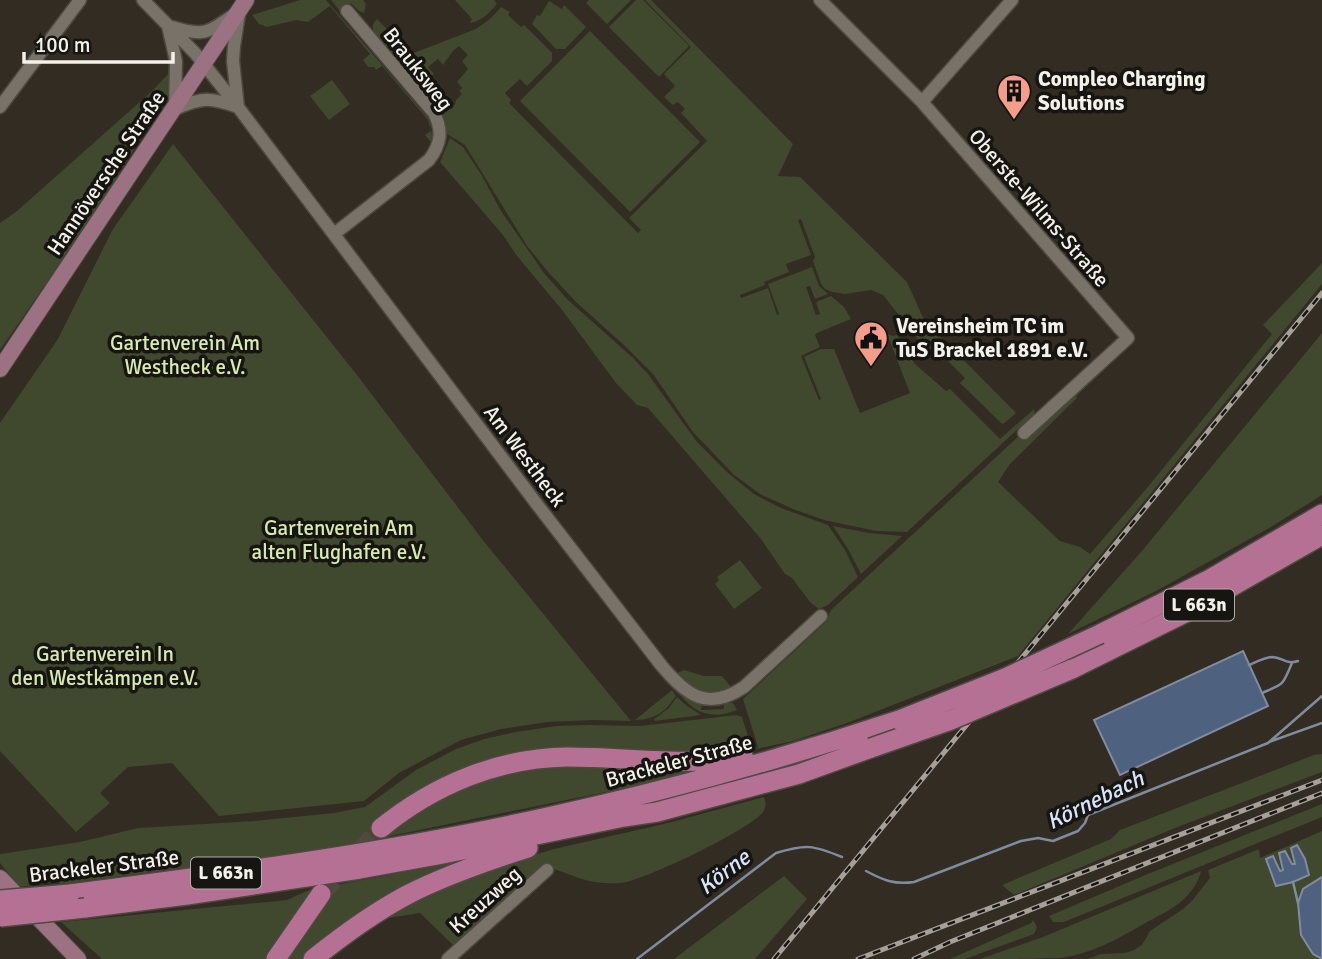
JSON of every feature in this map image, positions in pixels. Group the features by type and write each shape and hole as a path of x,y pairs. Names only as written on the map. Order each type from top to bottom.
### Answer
{"highway":[{"name":"Brackeler Straße","path":"0,900 196,878 381,849 549,817 822,746 899,720 1005,678 1100,634 1210,579 1322,514"},
{"name":"Brackeler Straße","path":"0,917 187,895 360,869 657,812 799,774 951,720 1072,669 1191,610 1322,536"},
{"path":"381,828 420,800 464,778 524,761 568,757 727,760 822,746"},
{"path":"313,959 376,914 407,895 451,874 539,845 626,825 657,812"},
{"path":"276,959 321,894"}],"main road":[{"name":"Hannöversche Straße","path":"0,369 243,5"},
{"path":"0,878 78,959"}],"street":[{"path":"0,107 80,0"},
{"name":"Am Westheck","path":"143,0 203,63 238,107 539,507 683,690 705,699 716,699 736,692 821,616"},
{"name":"Oberste-Wilms-Straße","path":"820,0 922,102 1128,338 1024,433"},
{"path":"922,102 1012,0"},
{"path":"243,5 233,61 238,107 204,99 174,109 176,61 168,26 202,33 217,26 243,5"},
{"name":"Brauksweg","path":"334,234 429,160 438,147 440,131 434,113 347,10"},
{"name":"Kreuzweg","path":"448,959 547,870"}],"green space":[{"path":"300,0 326,0 429,119 432,135 431,142 425,135 431,131 428,120 382,66 376,70 374,67 368,67 363,60 370,54 330,6 308,22 296,20 267,27 259,24 252,15"},
{"path":"331,0 363,0 366,4 364,13 351,3 340,11"},
{"path":"455,0 494,0 497,4 482,18 471,23 472,19"},
{"path":"589,0 631,0 607,24 586,3"},
{"path":"636,0 643,0 689,46 659,77 609,27"},
{"path":"645,0 651,0 793,144 778,176 800,177 907,282 924,320 1016,413 1001,423 960,383 965,378 936,349 930,354 883,295 871,290 845,294 825,289 813,261 815,257 801,219 798,220 811,255 786,264 789,272 740,295 741,298 768,288 777,315 779,314 768,284 812,267 819,286 828,294 815,299 810,286 806,287 816,315 820,314 816,302 831,296 844,307 851,319 817,333 815,335 820,347 801,356 819,400 821,399 804,357 821,349 834,349 860,413 910,393 887,334 897,335 915,364 946,391 950,389 1000,439 1034,409 1035,416 1024,429 1021,426 907,532 876,531 824,520 760,494 734,475 693,432 653,374 549,273 527,246 465,145 447,134 441,112 434,102 439,97 451,107 455,104 462,94 459,91 462,88 457,82 468,69 462,61 468,55 459,46 443,65 438,59 428,67 434,74 427,79 435,89 428,96 374,34 373,29 377,19 411,54 476,29 501,7 510,12 508,15 521,27 524,25 552,53 552,61 527,86 520,79 505,93 511,100 509,103 638,233 641,230 629,218 707,141 681,113 685,109 678,102 673,105 664,97 675,86 664,74 691,47"},
{"path":"549,1 562,9 564,5 586,27 565,49 556,49 532,24"},
{"path":"590,31 700,142 630,212 520,101"},
{"path":"171,71 171,86 165,104 162,104 111,187 0,350 0,223 151,92"},
{"path":"332,80 350,104 329,120 310,96"},
{"path":"450,138 463,147 501,211 544,273 567,299 648,374 697,442 754,494 781,508 828,525 845,550 858,577 828,605 819,609 810,602 792,578 785,574 761,539 648,408 637,405 616,383 503,235 440,162"},
{"path":"173,144 357,375 482,539 631,721 548,722 501,729 461,740 399,773 364,801 219,816 172,763 128,767 100,793 110,803 76,832 0,751 0,423 58,339 113,229"},
{"path":"1322,263 1322,284 1018,656 847,723 793,741 733,754 564,752 451,789 530,766 708,769 361,842 282,855 19,887 0,863 0,854 80,842 138,828 254,821 365,807 416,770 456,749 516,732 556,726 641,726 736,715 742,717 752,748 758,747 743,699 827,621 831,610 1021,434 1117,355 1118,357 1010,464 998,482 1060,541 1080,547 1090,554 1272,334 1263,325"},
{"path":"1322,333 1322,495 1271,527 1158,590 1068,634 1141,552"},
{"path":"833,526 869,533 902,536 861,574"},
{"path":"740,560 762,588 734,609 715,584 719,580 717,577"},
{"path":"684,670 704,676 722,676 732,688 714,693 695,690 675,674"},
{"path":"672,690 676,696 663,711 649,718 635,720"},
{"path":"679,691 702,702 701,710 724,709 723,701 733,703 737,710 719,715 704,713 690,706"},
{"path":"677,697 701,715 655,721 654,719 669,708"},
{"path":"1322,754 1322,772 1175,828 1014,895 1002,885 1111,839 1120,830"},
{"path":"764,797 763,812 739,830 672,865 632,880 620,883 596,882 542,867 453,945 420,913 382,919 441,888 504,864"},
{"path":"1322,804 1322,817 1064,922 1053,922 1049,916 1143,876"},
{"path":"1322,831 1322,959 1088,959 1101,954 1125,953 1142,945 1150,931 1192,901 1210,878 1208,870 1259,849 1260,858"},
{"path":"468,860 305,959 102,959 61,922 287,900 309,890"},
{"path":"1201,871 1193,889 1177,905 1095,949 1060,958 980,959 1043,937"},
{"path":"784,876 807,899 755,959 674,959"},
{"path":"1033,920 1037,927 1034,934 965,959 950,959 1031,923"}],"water":[{"path":"1243,651 1268,706 1120,775 1094,720"},
{"path":"1297,845 1305,859 1309,875 1276,886 1266,859 1273,856 1280,871 1283,870 1279,853 1285,851 1292,864 1295,864 1291,848"},
{"path":"1322,877 1322,959 1313,954 1301,935 1298,903 1303,889"}],"waterway":[{"path":"1249,665 1270,657 1298,661"},
{"path":"1262,693 1282,683 1292,663"},
{"name":"Körnebach","path":"866,871 889,881 914,882 1021,841 1038,838 1053,841 1078,831 1088,815 1268,743 1322,696"},
{"path":"1269,742 1322,723"},
{"name":"Körne","path":"637,959 776,853 809,847 842,857"},
{"path":"1293,882 1298,903"}],"tunnel":[{"path":"321,894 381,828"}],"railway":[{"path":"774,959 1322,293"},
{"path":"858,959 1322,780"},
{"path":"914,959 950,942 1322,793"}],"place":[{"name":"Compleo Charging Solutions","path":"1014,121"},
{"name":"Vereinsheim TC im TuS Brackel 1891 e.V.","path":"871,368"}],"park label":[{"name":"Gartenverein Am Westheck e.V.","path":"185,355"},
{"name":"Gartenverein Am alten Flughafen e.V.","path":"339,540"},
{"name":"Gartenverein In den Westkämpen e.V.","path":"105,666"}]}
